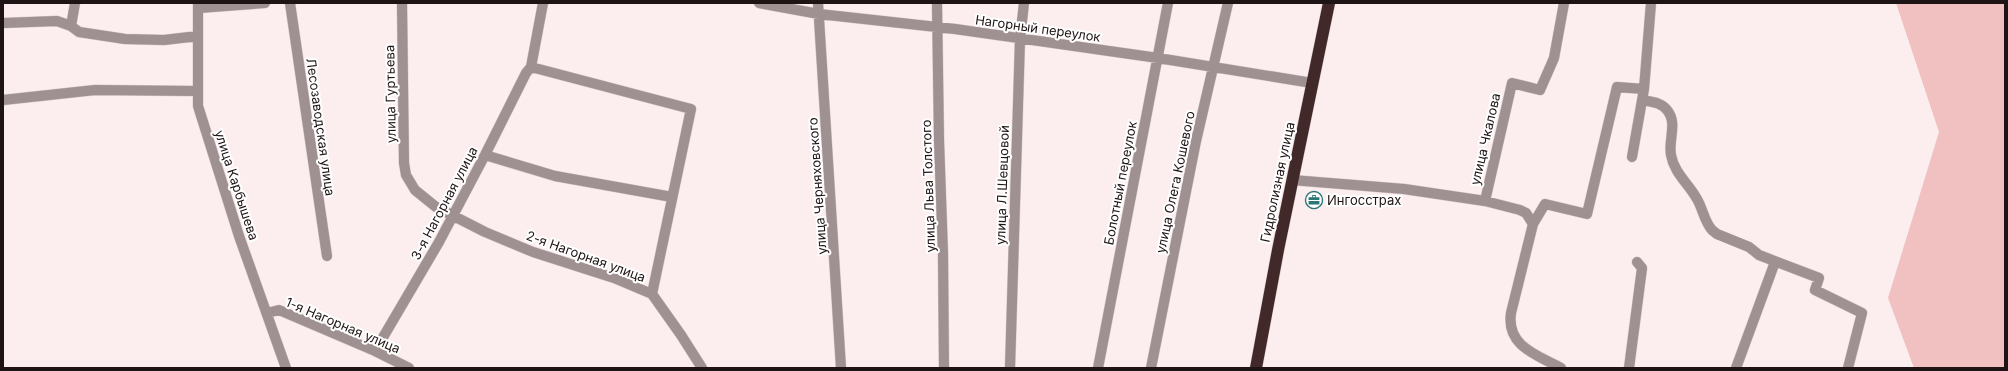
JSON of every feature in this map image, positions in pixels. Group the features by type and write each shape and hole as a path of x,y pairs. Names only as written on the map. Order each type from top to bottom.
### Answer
{"highway":[{"name":"Гидролизная улица","path":"1256,368 1292,180 1329,3"}],"street":[{"path":"71,26 75,3"},
{"path":"198,6 265,3"},
{"name":"Лесозаводская улица","path":"290,3 327,256"},
{"name":"улица Гуртьева","path":"402,3 404,163 410,183"},
{"name":"3-я Нагорная улица","path":"375,351 453,216 526,73 531,67 544,3"},
{"name":"Нагорный переулок","path":"759,3 819,14 937,27 1158,58 1312,83"},
{"name":"улица Черняховского","path":"818,3 841,368"},
{"name":"улица Льва Толстого","path":"937,3 944,368"},
{"name":"улица Л.Шевцовой","path":"1010,368 1020,39 1024,3"},
{"name":"Болотный переулок","path":"1098,368 1168,3"},
{"name":"улица Олега Кошевого","path":"1151,368 1196,141 1228,3"},
{"name":"улица Чкалова","path":"1485,201 1512,83 1540,90 1554,58 1564,3"},
{"path":"1632,157 1644,89 1651,3"},
{"name":"улица Карбышева","path":"198,6 198,106 217,169 286,368"},
{"path":"3,24 57,21 71,26 79,32 125,39 164,40 198,36"},
{"path":"531,67 692,109 652,294"},
{"path":"1561,368 1523,346 1511,332 1510,327 1511,313 1533,224 1545,204 1587,214 1617,87 1644,89"},
{"path":"3,100 95,90 197,91"},
{"path":"1642,100 1663,106 1670,114 1672,121 1670,154 1682,180 1693,192 1699,202 1709,226 1718,234 1749,247 1758,255 1819,278 1815,290 1862,313 1848,368"},
{"path":"485,155 555,176 672,197"},
{"name":"улица Чкалова","path":"1292,180 1404,189 1485,201 1520,210 1526,213 1533,224"},
{"name":"2-я Нагорная улица","path":"410,183 415,190 436,207 485,232 533,252 614,278 652,294 702,368"},
{"path":"1629,368 1642,268 1637,262"},
{"path":"1736,368 1775,262"},
{"name":"1-я Нагорная улица","path":"267,313 279,310 375,351 409,368"}],"shaded area":[{"path":"1896,3 2005,3 2005,368 1914,368 1888,298 1939,132"}],"place":[{"name":"Ингосстрах","path":"1314,200"}]}
